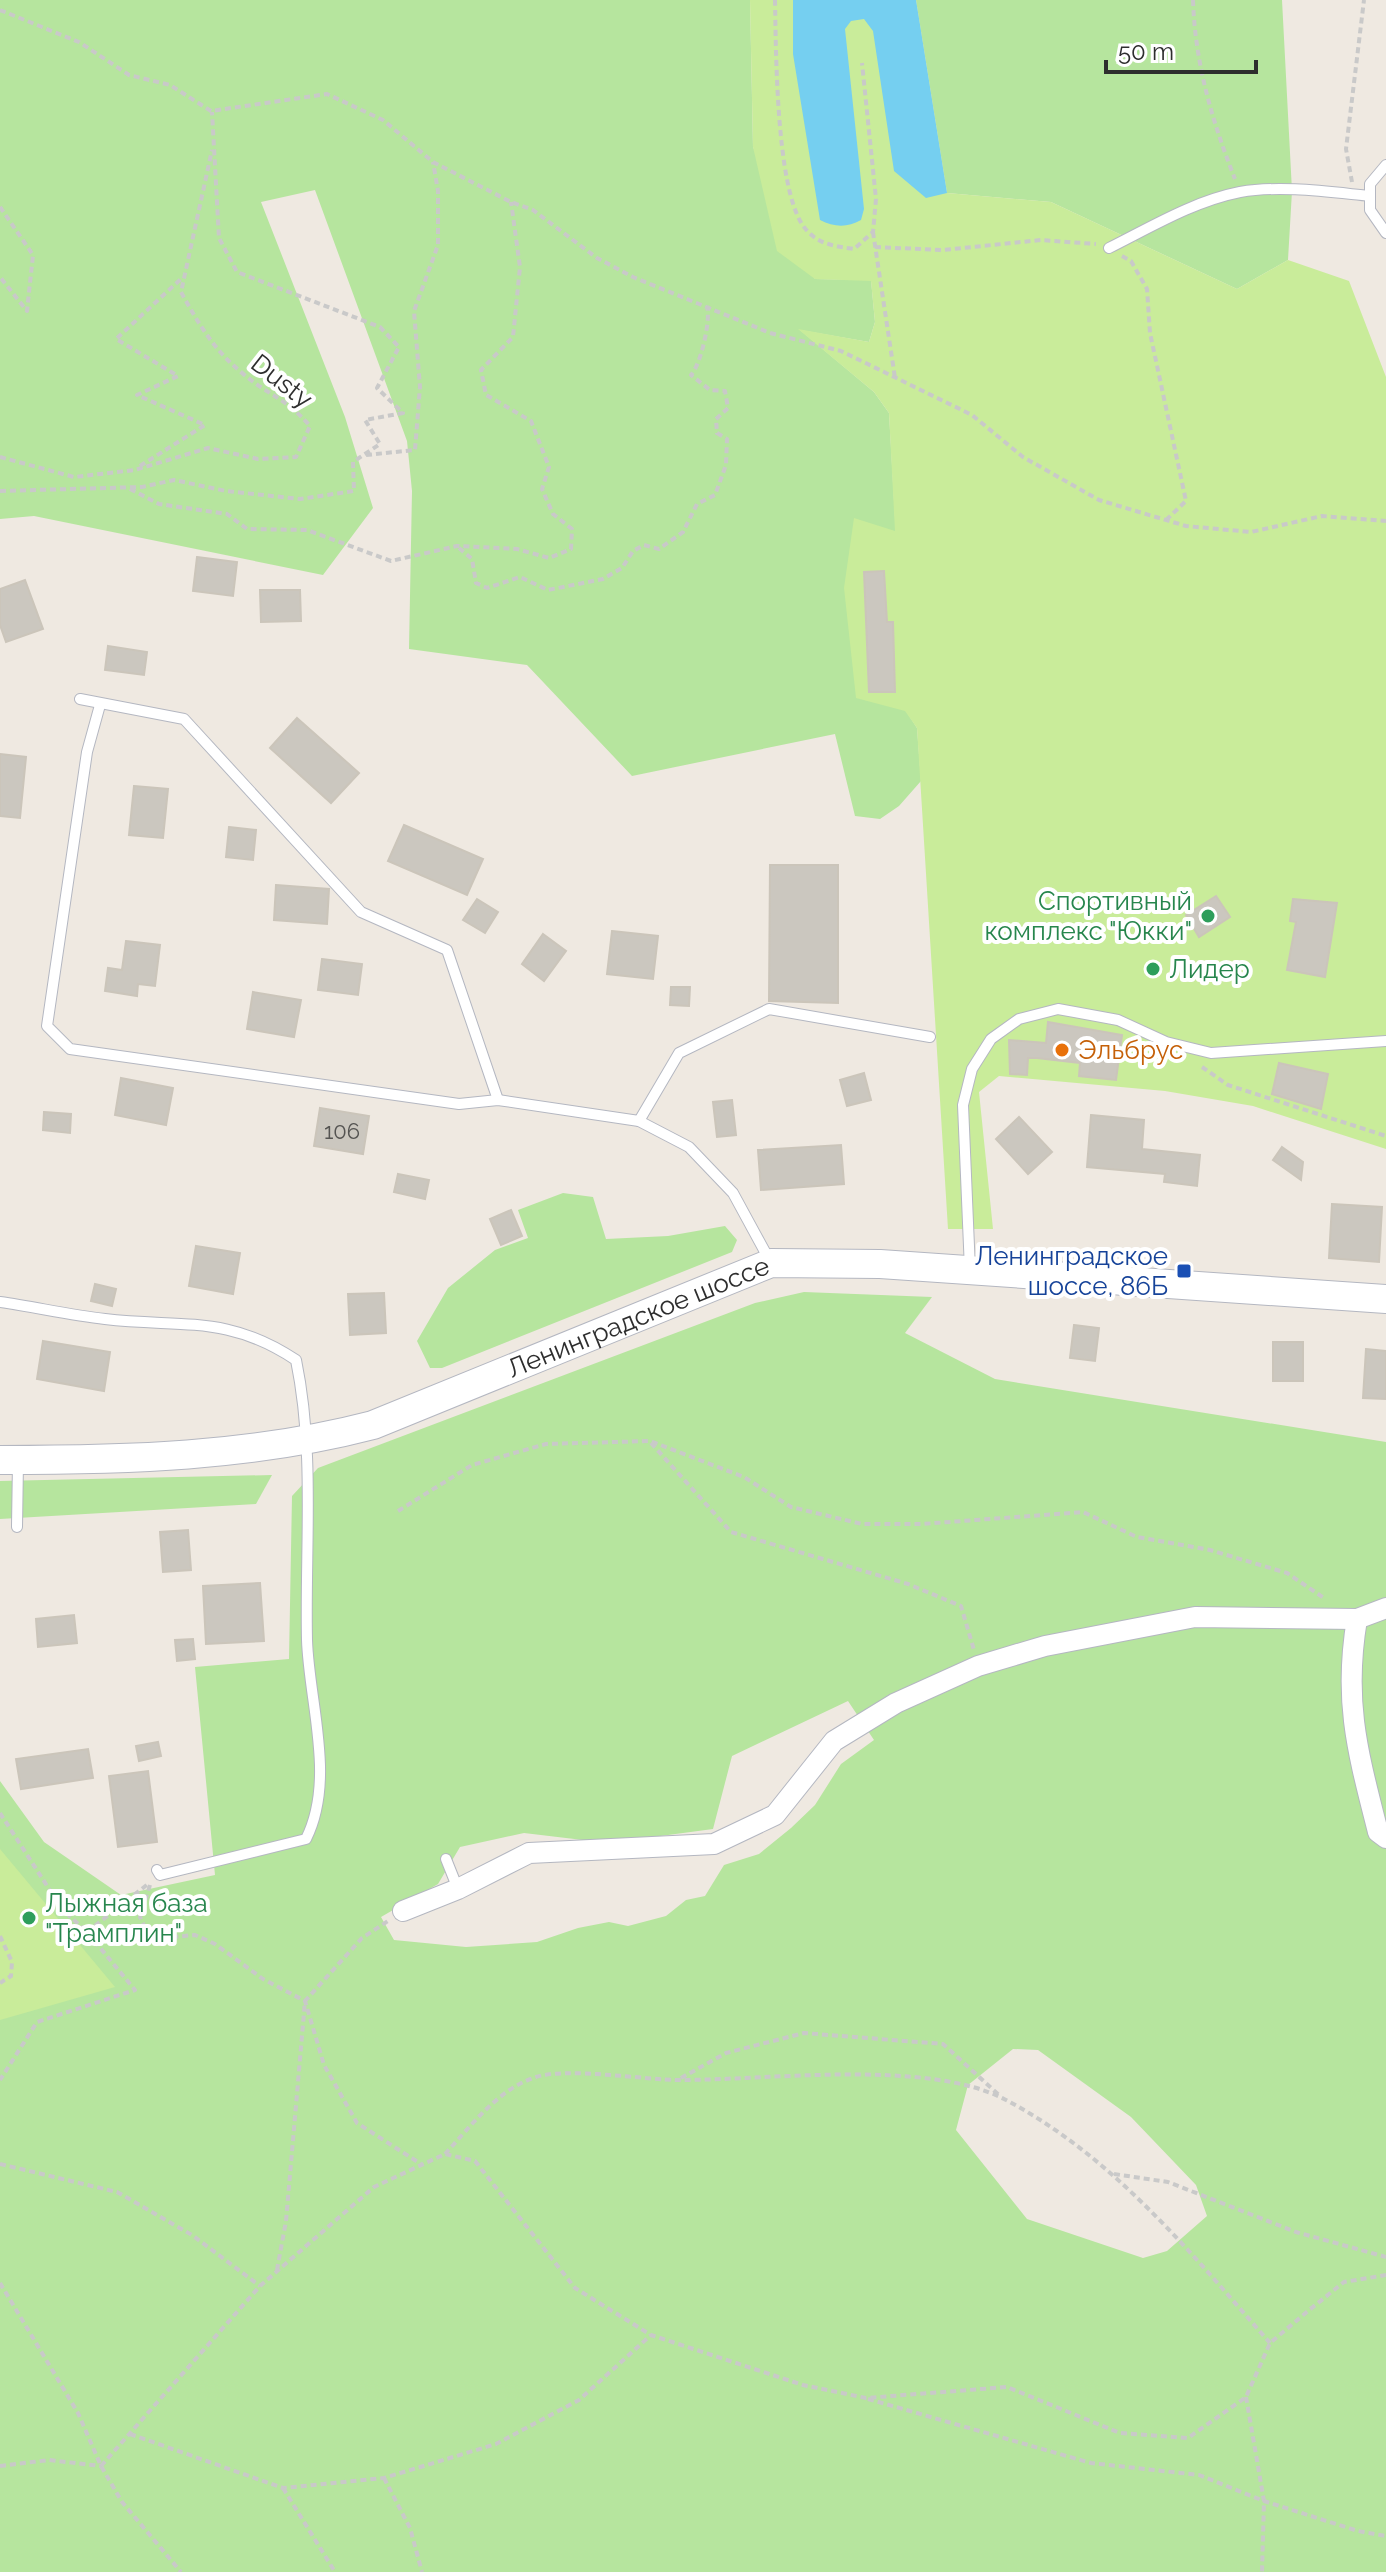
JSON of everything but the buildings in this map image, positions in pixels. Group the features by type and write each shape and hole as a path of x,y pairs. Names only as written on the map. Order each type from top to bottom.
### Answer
{"main road":[{"name":"Ленинградское шоссе","path":"9,1460 201,1456 307,1443 373,1425 771,1263 880,1264 1386,1299"}],"street":[{"path":"403,1911 458,1889 529,1853 714,1844 775,1815 834,1741 896,1703 978,1666 1045,1646 1195,1617 1357,1619 1386,1608"},
{"path":"1357,1619 1351,1658 1353,1734 1378,1832 1386,1838"}],"lane":[{"path":"1386,165 1370,184 1370,210 1386,233"},
{"path":"1109,248 1178,213 1241,192 1306,191 1370,196"},
{"path":"80,699 184,719 361,912 447,950 498,1100"},
{"path":"100,705 87,752 47,1026 70,1049 459,1104 498,1100 639,1121 689,1147 733,1193 771,1263"},
{"path":"639,1121 679,1053 769,1009 930,1037"},
{"path":"969,1272 963,1105 972,1069 991,1039 1019,1019 1058,1009 1118,1020 1166,1042 1211,1053 1386,1041"},
{"path":"0,1302 107,1319 224,1326 270,1343 296,1360 307,1443 307,1644 317,1705 318,1785 314,1824 306,1839 160,1875 157,1870"},
{"path":"9,1460 17,1527"},
{"path":"446,1859 458,1889"}],"path":[{"path":"775,0 782,145 801,224 823,245 854,249 873,232"},
{"path":"1193,0 1194,27 1210,116 1241,192"},
{"path":"1364,0 1346,149 1352,182 1370,196"},
{"path":"0,10 79,42 129,75 170,85 211,111 327,94 383,120 433,162 533,210 597,258 621,271 770,333 841,351 972,415 1023,457 1099,500 1186,526 1251,532 1322,516 1386,521"},
{"path":"862,63 876,199 873,232 895,378"},
{"path":"0,491 128,488 174,480 226,491 300,499 354,491 353,462 380,444 365,420 403,413 377,388 399,347 380,327 237,272 219,238 211,111"},
{"name":"Dusty","path":"0,457 74,477 135,470 208,448 258,459 296,457 310,426 291,404 242,374 208,341 181,292 214,144"},
{"path":"363,455 415,450 420,387 414,311 438,245 438,191 433,162"},
{"path":"128,488 159,504 227,514 247,529 307,530 391,561 457,546 517,549 549,558 571,549 572,529 553,514 542,489 549,467 531,421 486,395 481,370 513,337 520,267 511,202"},
{"path":"0,207 33,255 27,311 0,277"},
{"path":"875,247 943,250 1041,240 1109,248 1131,261 1147,289 1150,333 1186,501 1166,520"},
{"path":"135,470 205,425 137,395 178,376 116,339 184,276"},
{"path":"457,546 472,559 476,583 487,588 520,577 548,590 578,581 603,579 622,568 633,551 644,545 659,549 683,532 697,504 715,495 726,465 727,439 717,433 716,419 728,408 725,391 710,390 691,375 699,366 701,340 711,320 707,306"},
{"path":"1228,1085 1386,1136"},
{"path":"398,1511 472,1465 546,1444 650,1441 744,1477 791,1507 862,1524 922,1524 1083,1512 1137,1537 1210,1550 1287,1573 1357,1619"},
{"path":"650,1441 731,1532 908,1584 961,1606 978,1666"},
{"path":"0,1813 62,1909 87,1932 135,1990 37,2022 0,2080"},
{"path":"87,1932 152,1881 140,1917 150,1939 195,1935 215,1944 263,1979 305,2001 324,2065 357,2123 421,2164"},
{"path":"276,2273 286,2221 305,2001 362,1938 403,1911"},
{"path":"0,1936 12,1962 11,1976 0,1983"},
{"path":"679,2080 726,2053 804,2033 943,2044 1000,2097"},
{"path":"101,2466 260,2286 374,2187 445,2154 499,2096 537,2076 679,2080 853,2075 933,2079 1000,2097 1058,2129 1111,2173 1270,2343"},
{"path":"445,2154 475,2161 575,2288 651,2335 803,2385 866,2398 1091,2463 1199,2475 1264,2501 1358,2531 1386,2536"},
{"path":"0,2164 117,2192 192,2235 260,2286"},
{"path":"1111,2173 1168,2182 1296,2232 1386,2257"},
{"path":"866,2398 1007,2387 1120,2433 1188,2438 1246,2397 1270,2343 1344,2282 1386,2275"},
{"path":"0,2283 78,2413 101,2466 143,2531 181,2572"},
{"path":"130,2434 283,2488 384,2478 496,2444 565,2408 579,2400 651,2335"},
{"path":"1246,2397 1264,2501 1262,2572"},
{"path":"0,2466 49,2460 101,2466"},
{"path":"384,2478 410,2528 422,2572"},
{"path":"283,2488 335,2572"}],"green space":[{"path":"0,0 750,0 753,147 815,279 871,280 875,322 869,342 800,330 874,392 889,413 906,711 917,728 921,781 899,806 880,819 855,816 835,734 632,776 527,665 409,649 412,491 407,441 315,190 261,202 345,417 373,508 323,575 34,516 0,519"},
{"path":"750,0 916,0 947,193 1051,202 1237,289 1288,260 1349,281 1386,377 1386,1149 1253,1106 1165,1091 999,1076 979,1092 993,1229 948,1229 917,728 905,711 856,698 844,588 854,518 895,531 889,413 874,392 798,329 869,342 875,322 871,281 815,279 777,251 753,147"},
{"path":"916,0 1282,0 1292,191 1288,260 1237,289 1051,202 947,193"},
{"path":"563,1193 593,1197 606,1239 668,1236 725,1226 737,1240 732,1252 442,1368 430,1368 417,1341 448,1288 495,1250 528,1238 518,1210"},
{"path":"804,1292 932,1297 905,1333 995,1379 1386,1442 1386,2572 0,2572 0,1781 44,1842 121,1895 215,1875 195,1667 289,1659 292,1496 318,1468 755,1303","holes":["848,1701 874,1740 841,1764 815,1805 791,1828 759,1854 724,1865 705,1896 686,1900 666,1916 628,1926 609,1922 578,1928 537,1942 466,1947 394,1940 381,1917 438,1884 460,1847 524,1833 608,1843 713,1829 732,1756","1013,2049 1038,2050 1131,2117 1196,2185 1207,2216 1167,2251 1143,2258 1027,2219 956,2130 968,2085"]},
{"path":"272,1475 256,1504 0,1519 0,1481"},
{"name":"Лыжная база \"Трамплин\"","path":"0,1849 115,1987 0,2020"}],"water":[{"path":"793,0 916,0 947,193 926,198 894,171 873,31 864,19 851,21 845,29 864,209 861,220 851,224 835,225 820,220 793,54"}],"place":[{"name":"Спортивный комплекс \"Юкки\"","path":"1208,916"},
{"name":"Лидер","path":"1153,969"},
{"name":"Эльбрус","path":"1062,1050"},
{"name":"Ленинградское шоссе, 86Б","path":"1184,1271"},
{"name":"Лыжная база \"Трамплин\"","path":"29,1918"}]}
